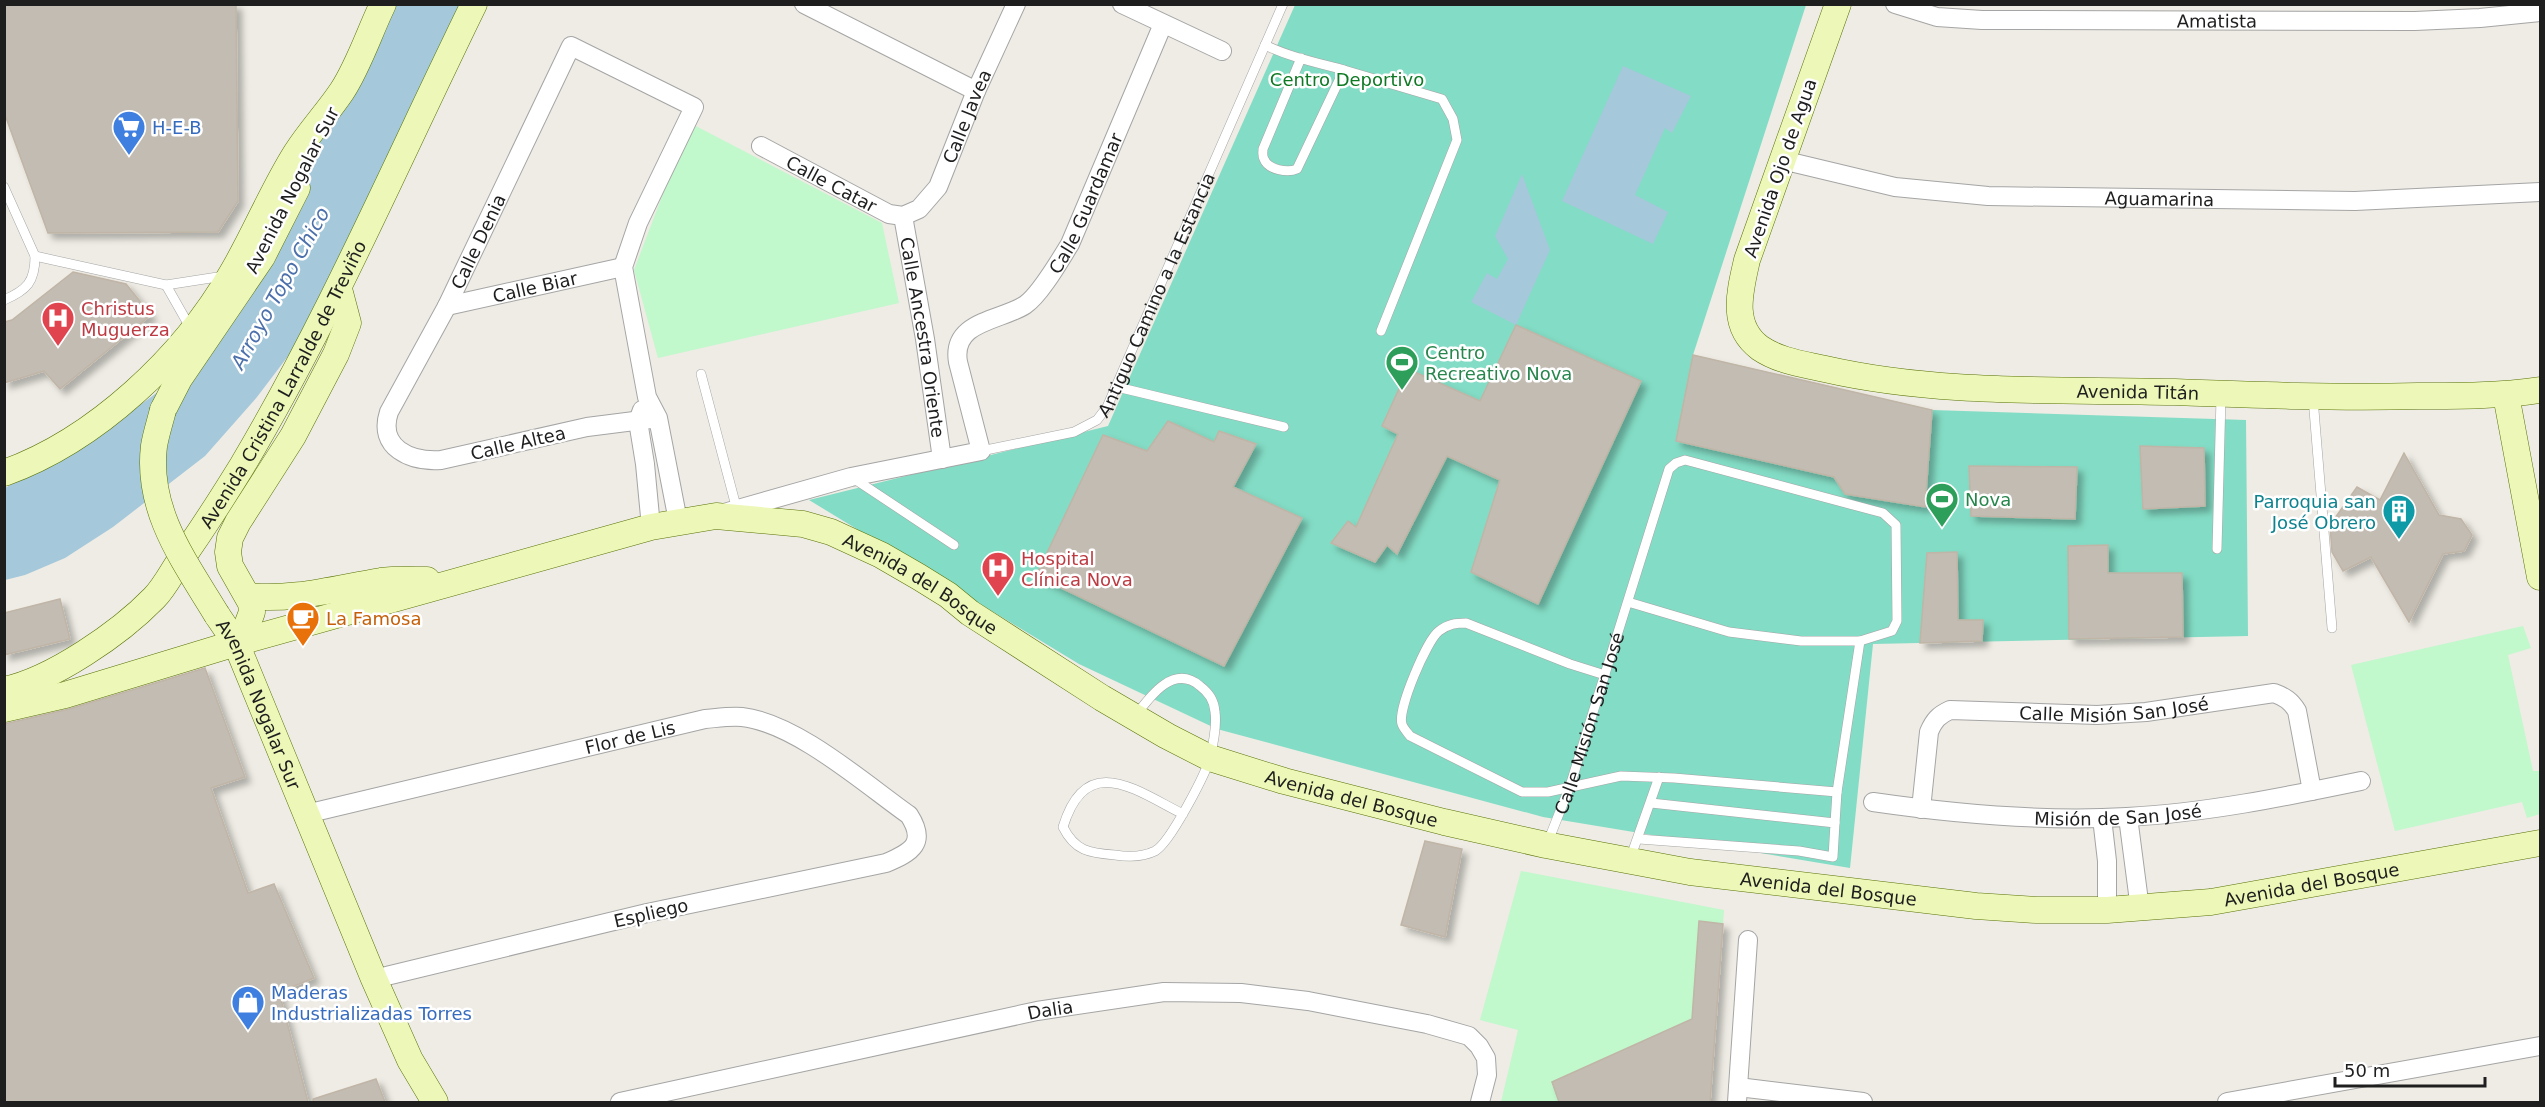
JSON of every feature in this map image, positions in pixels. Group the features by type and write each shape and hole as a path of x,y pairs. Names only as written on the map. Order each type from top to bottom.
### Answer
{"street":[{"path":"4,473 33,462 69,443 118,408 192,330 231,275 296,153 343,90 382,4"},
{"name":"Avenida Cristina Larralde de Treviño","path":"4,690 22,686 82,654 118,630 155,597 209,520 282,398 339,289 474,4"},
{"path":"804,4 976,91"},
{"name":"Calle Javea","path":"903,216 919,209 938,187 976,91 1016,4"},
{"path":"1122,4 1222,51"},
{"name":"Avenida Ojo de Agua","path":"1746,333 1739,315 1740,294 1747,260 1838,4"},
{"name":"Amatista","path":"1895,4 1937,17 2005,20 2415,21 2541,12"},
{"name":"Calle Guardamar","path":"959,341 971,328 1026,304 1055,269 1070,244 1162,24"},
{"name":"Calle Denia","path":"388,435 385,423 389,412 447,306 571,46 694,107 638,223 623,267"},
{"name":"Avenida Nogalar Sur","path":"343,90 262,257 179,379 163,410 154,444 153,472 163,521 174,544 236,643 374,979 410,1060 435,1102"},
{"name":"Calle Catar","path":"761,146 877,209 903,216"},
{"name":"Aguamarina","path":"1782,160 1894,187 1988,196 2355,201 2541,192"},
{"name":"Calle Ancestra Oriente","path":"903,216 925,339 942,459"},
{"path":"623,267 647,397 658,418 678,521"},
{"name":"Calle Biar","path":"447,306 623,267"},
{"path":"236,643 246,628 252,612 248,596 230,566 228,552 230,538 293,436 336,354 348,323 339,289"},
{"name":"Avenida Titán","path":"1746,333 1760,348 1785,360 1871,379 1944,388 2312,396 2506,395 2541,390"},
{"name":"Calle Ancestra Oriente","path":"959,341 956,352 958,362 981,451"},
{"path":"2506,395 2541,577"},
{"path":"647,397 638,421 651,527"},
{"name":"Calle Altea","path":"388,435 397,448 409,458 425,461 587,427 658,418"},
{"name":"Antiguo Camino a la Estancia","path":"726,513 851,477 981,451"},
{"name":"Avenida del Bosque","path":"4,709 65,695 236,643 651,527 726,513 803,524 831,532 881,555 948,595 1016,644 1134,717 1210,758 1330,793 1546,845 1634,850 1690,872 1976,906 2036,910 2140,909 2211,902 2290,890 2541,843"},
{"path":"248,596 309,594 383,581 467,579"},
{"name":"Calle Misión San José","path":"1921,809 1929,732 1933,721 1940,714 1950,710 2097,715 2146,712 2274,693 2292,703 2297,711 2312,791"},
{"name":"Flor de Lis","path":"306,814 705,718 742,717 771,724 797,736 909,815 917,827 918,837"},
{"name":"Misión de San José","path":"1873,802 1921,809 2041,818 2128,817 2189,811 2361,781"},
{"path":"2128,817 2140,909"},
{"path":"2102,818 2107,861 2107,910"},
{"name":"Espliego","path":"374,979 647,913 886,863 904,855 913,847 918,837"},
{"path":"1748,940 1738,1095 1863,1102"},
{"name":"Dalia","path":"620,1102 1037,1011 1164,992 1241,993 1308,1001 1427,1024 1469,1036 1486,1058 1486,1075 1480,1102"},
{"path":"2227,1102 2541,1046"}],"lane":[{"name":"Antiguo Camino a la Estancia","path":"981,451 1074,432 1097,420 1107,407 1283,4"},
{"path":"1265,45 1301,58 1442,99 1453,118 1457,140 1381,331"},
{"path":"1301,58 1263,149 1264,161 1270,168 1292,171 1302,162 1344,70"},
{"path":"4,187 35,256 35,272 29,284 4,300"},
{"path":"35,256 166,285 231,275"},
{"path":"166,285 192,330"},
{"path":"701,374 726,513"},
{"path":"1117,387 1284,427"},
{"path":"2217,549 2221,394"},
{"path":"2312,396 2332,628"},
{"name":"Calle Misión San José","path":"1546,845 1570,786 1669,469 1685,460 1883,513 1890,517 1896,525 1897,621 1892,631 1860,641 1801,641 1729,632 1628,602"},
{"path":"851,477 954,545"},
{"path":"1605,675 1570,664 1466,622 1452,623 1429,641 1403,707 1401,723 1410,736 1522,792 1548,792 1621,776 1659,777 1837,792"},
{"path":"1659,777 1652,803 1634,850 1798,851 1833,857 1837,792 1860,641"},
{"path":"1134,717 1155,689 1177,678 1193,680 1210,694 1216,713 1210,758 1183,814 1170,838 1156,850 1143,855 1124,856 1082,850 1069,840 1063,827 1071,807 1083,790 1098,783 1125,784 1183,814"},
{"path":"1652,803 1835,823"}],"green space":[{"name":"Centro Recreativo Nova","path":"1295,5 1806,5 1693,355 1932,410 2246,420 2248,636 1873,644 1850,868 1543,817 1217,729 1079,664 809,500 1108,426"},
{"path":"690,123 882,223 899,303 658,358 634,270"},
{"path":"2523,626 2531,648 2508,655 2533,771 2540,771 2540,814 2527,818 2522,802 2395,831 2351,665"},
{"path":"1521,871 1724,910 1710,1102 1501,1102 1518,1030 1480,1020"}],"water":[{"name":"Arroyo Topo Chico","path":"383,5 474,5 339,289 257,397 205,456 113,527 65,558 25,575 5,580 5,488 97,437 205,357 262,257"},
{"path":"1623,66 1691,96 1672,133 1665,128 1635,195 1668,212 1653,244 1562,201"},
{"path":"1522,174 1550,250 1516,325 1471,302 1487,273 1497,279 1508,259 1495,236"}],"building":[{"name":"H-E-B","path":"4,4 236,4 238,201 218,232 48,233 4,112"},
{"name":"Christus Muguerza","path":"73,272 126,284 151,315 60,389 44,371 4,383 4,322 12,320"},
{"path":"1516,325 1641,381 1538,604 1471,572 1500,480 1447,456 1397,554 1387,545 1375,562 1331,543 1348,521 1356,527 1398,434 1382,426 1408,369 1480,401"},
{"path":"1693,355 1932,410 1925,507 1845,494 1834,477 1676,441"},
{"path":"1168,421 1214,442 1219,431 1256,444 1233,487 1302,518 1224,666 1036,576 1103,435 1147,451"},
{"path":"2140,446 2204,448 2205,506 2143,509"},
{"name":"Parroquia san José Obrero","path":"2404,453 2439,515 2461,519 2472,535 2464,551 2443,554 2409,622 2371,557 2343,571 2332,552 2330,525 2357,487 2380,500"},
{"path":"1969,466 2077,467 2075,519 1971,516"},
{"path":"2108,545 2108,573 2182,573 2183,637 2069,639 2068,546"},
{"path":"1957,552 1958,620 1983,620 1982,641 1920,643 1927,553"},
{"path":"60,599 70,639 4,655 4,613"},
{"path":"205,668 245,777 211,788 248,893 274,884 314,978 279,992 308,1102 4,1102 4,724 69,709"},
{"path":"1425,841 1462,849 1445,937 1401,925"},
{"path":"1699,921 1723,924 1710,1102 1559,1102 1552,1082 1692,1019"},
{"path":"376,1079 385,1102 313,1102 313,1099"}],"place":[{"name":"H-E-B","path":"129,156"},
{"name":"Christus Muguerza","path":"58,347"},
{"name":"Centro Recreativo Nova","path":"1402,391"},
{"name":"Nova","path":"1942,528"},
{"name":"Parroquia san José Obrero","path":"2399,540"},
{"name":"Hospital Clínica Nova","path":"998,597"},
{"name":"La Famosa","path":"303,647"},
{"name":"Maderas Industrializadas Torres","path":"248,1031"}],"park label":[{"name":"Centro Deportivo","path":"1347,79"}]}
